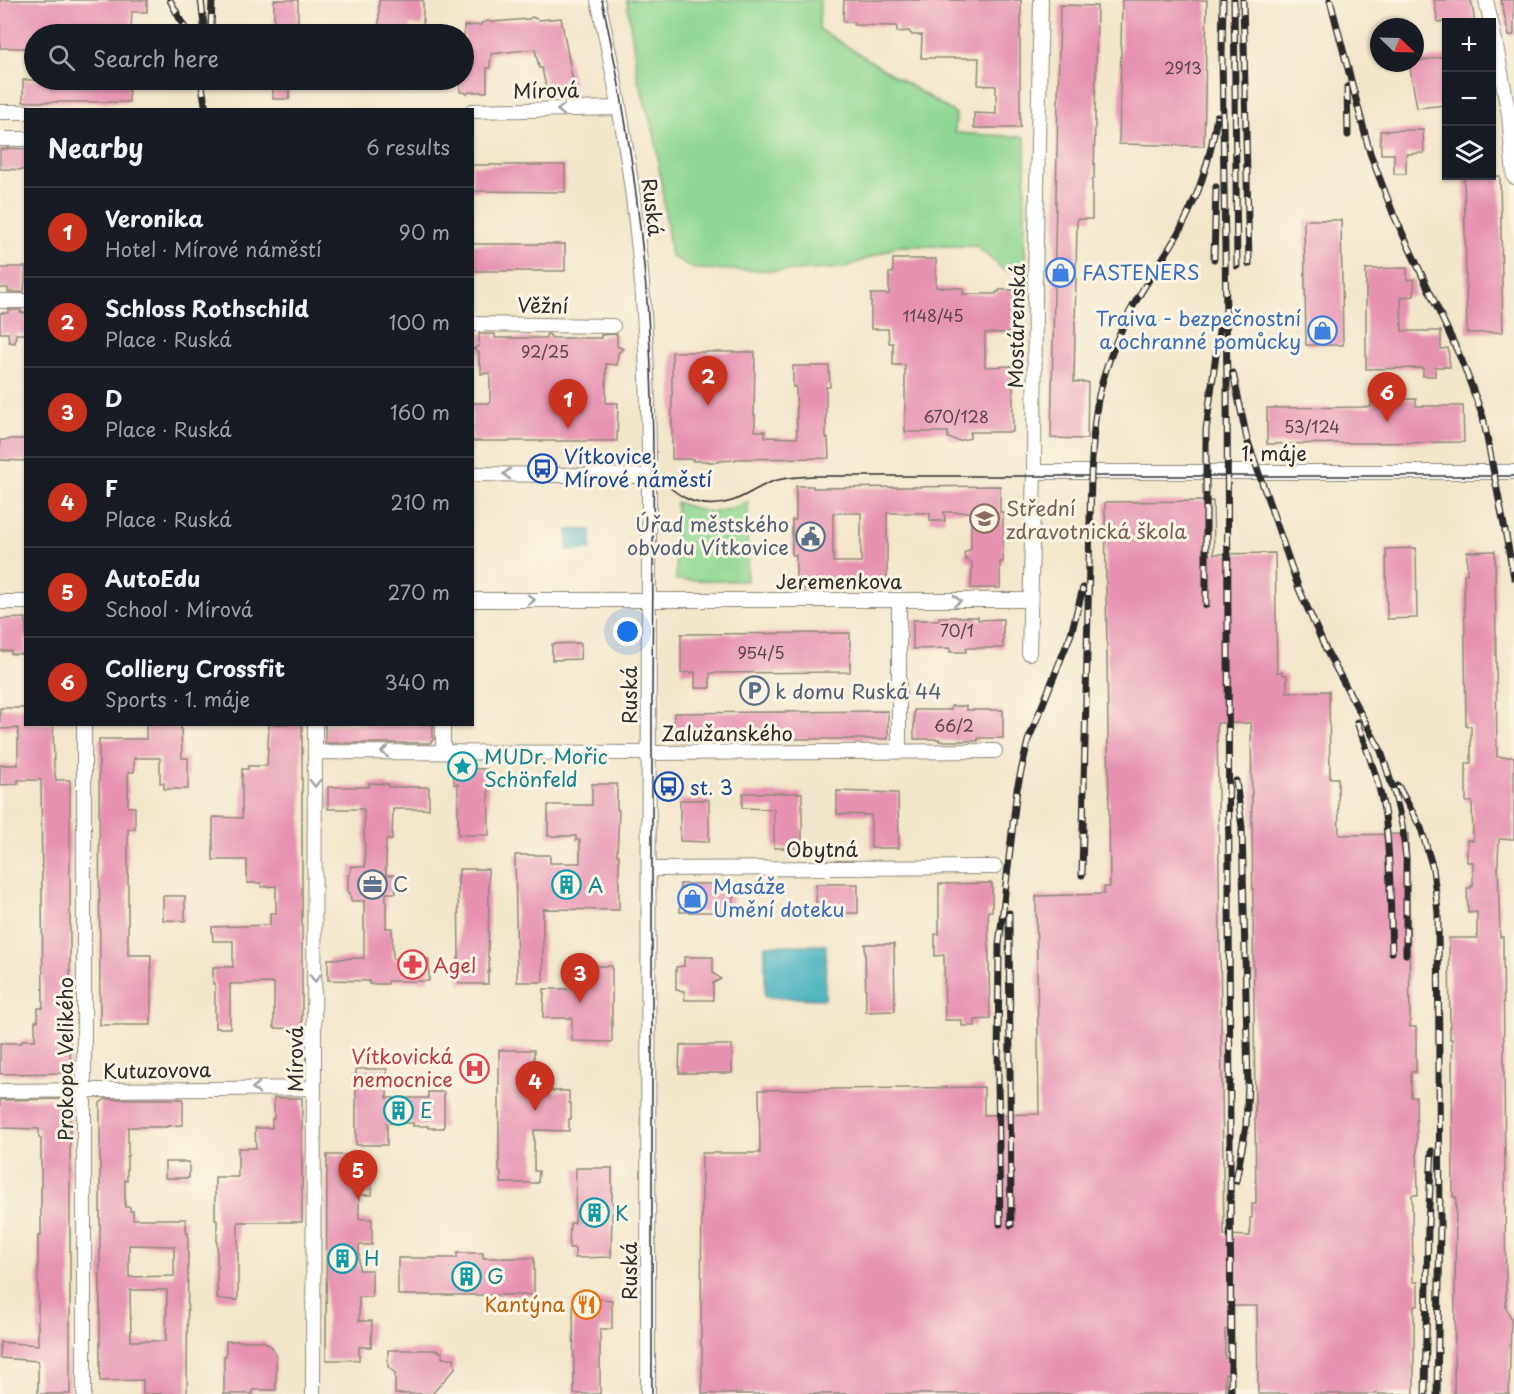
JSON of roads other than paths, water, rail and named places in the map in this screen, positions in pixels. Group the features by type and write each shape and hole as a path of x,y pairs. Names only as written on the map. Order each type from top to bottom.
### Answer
{"street":[{"name":"Ruská","path":"598,0 619,108 640,259 646,350 649,476 648,1394"},
{"name":"Mostárenská","path":"1029,653 1041,0"},
{"path":"1486,0 1490,18"},
{"path":"1496,49 1509,115 1514,177"},
{"name":"Mírová","path":"474,111 619,108"},
{"path":"0,112 24,112"},
{"path":"0,138 24,139"},
{"path":"0,301 24,301"},
{"name":"Věžní","path":"474,324 613,326"},
{"name":"1. máje","path":"1034,472 1514,472"},
{"path":"474,474 649,476"},
{"name":"Jeremenkova","path":"474,600 1029,600"},
{"path":"899,601 899,752"},
{"path":"0,602 24,602"},
{"name":"Prokopa Velikého","path":"84,726 84,1394"},
{"name":"Mírová","path":"312,1394 315,726"},
{"path":"443,726 443,752"},
{"name":"Zalužanského","path":"315,752 995,751"},
{"name":"Obytná","path":"649,869 995,867"},
{"name":"Kutuzovova","path":"0,1091 314,1088"}],"water":[{"path":"568,530 591,530 591,550 567,550"},
{"path":"765,945 826,945 825,999 765,997"}],"tram line":[{"path":"602,0 627,129 639,216 652,393 652,1394"},
{"path":"654,466 660,476 677,493 686,499 708,504 732,501 779,480 812,476 1514,476"}],"railway":[{"path":"170,0 183,24"},
{"path":"201,0 204,24"},
{"path":"211,24 212,0"},
{"path":"1223,0 1227,381 1231,1394"},
{"path":"1234,0 1237,266"},
{"path":"1243,0 1249,264"},
{"path":"1330,0 1370,153 1393,213 1462,361 1483,417 1514,577"},
{"path":"1347,87 1348,135"},
{"path":"203,90 206,108"},
{"path":"1082,875 1091,476 1098,401 1110,357 1129,314 1179,232 1193,204 1208,161 1217,116"},
{"path":"1214,259 1216,187"},
{"path":"1206,605 1206,430 1220,324"},
{"path":"1233,373 1247,439 1299,589 1326,650 1381,751 1395,795 1406,858 1406,954"},
{"path":"1000,1224 999,945 1017,789 1028,741 1071,634 1083,588"},
{"path":"1357,722 1377,780 1385,816 1392,952"},
{"path":"1236,781 1242,827 1248,1083 1246,1126 1236,1181"},
{"path":"1398,786 1421,828 1433,869 1438,912 1440,1225 1437,1394"},
{"path":"1009,913 1011,1225"},
{"path":"1425,1394 1428,1225 1432,1151"}],"place":[{"name":"FASTENERS","path":"1061,272"},
{"name":"Traiva - bezpečnostní a ochranné pomůcky","path":"1322,330"},
{"name":"Schloss Rothschild","path":"708,406"},
{"name":"Colliery Crossfit","path":"1387,422"},
{"name":"Veronika","path":"568,429"},
{"name":"Vítkovice, Mírové náměstí","path":"543,468"},
{"name":"Střední zdravotnická škola","path":"985,519"},
{"name":"Úřad městského obvodu Vítkovice","path":"810,536"},
{"name":"k domu Ruská 44","path":"754,691"},
{"name":"MUDr. Mořic Schönfeld","path":"463,767"},
{"name":"st. 3","path":"669,787"},
{"name":"C","path":"372,884"},
{"name":"A","path":"567,885"},
{"name":"Masáže Umění doteku","path":"692,898"},
{"name":"Agel","path":"412,965"},
{"name":"D","path":"580,1003"},
{"name":"Vítkovická nemocnice","path":"474,1068"},
{"name":"E","path":"399,1110"},
{"name":"F","path":"535,1111"},
{"name":"AutoEdu","path":"358,1200"},
{"name":"K","path":"594,1213"},
{"name":"H","path":"343,1258"},
{"name":"G","path":"466,1276"},
{"name":"Kantýna","path":"586,1304"}]}
